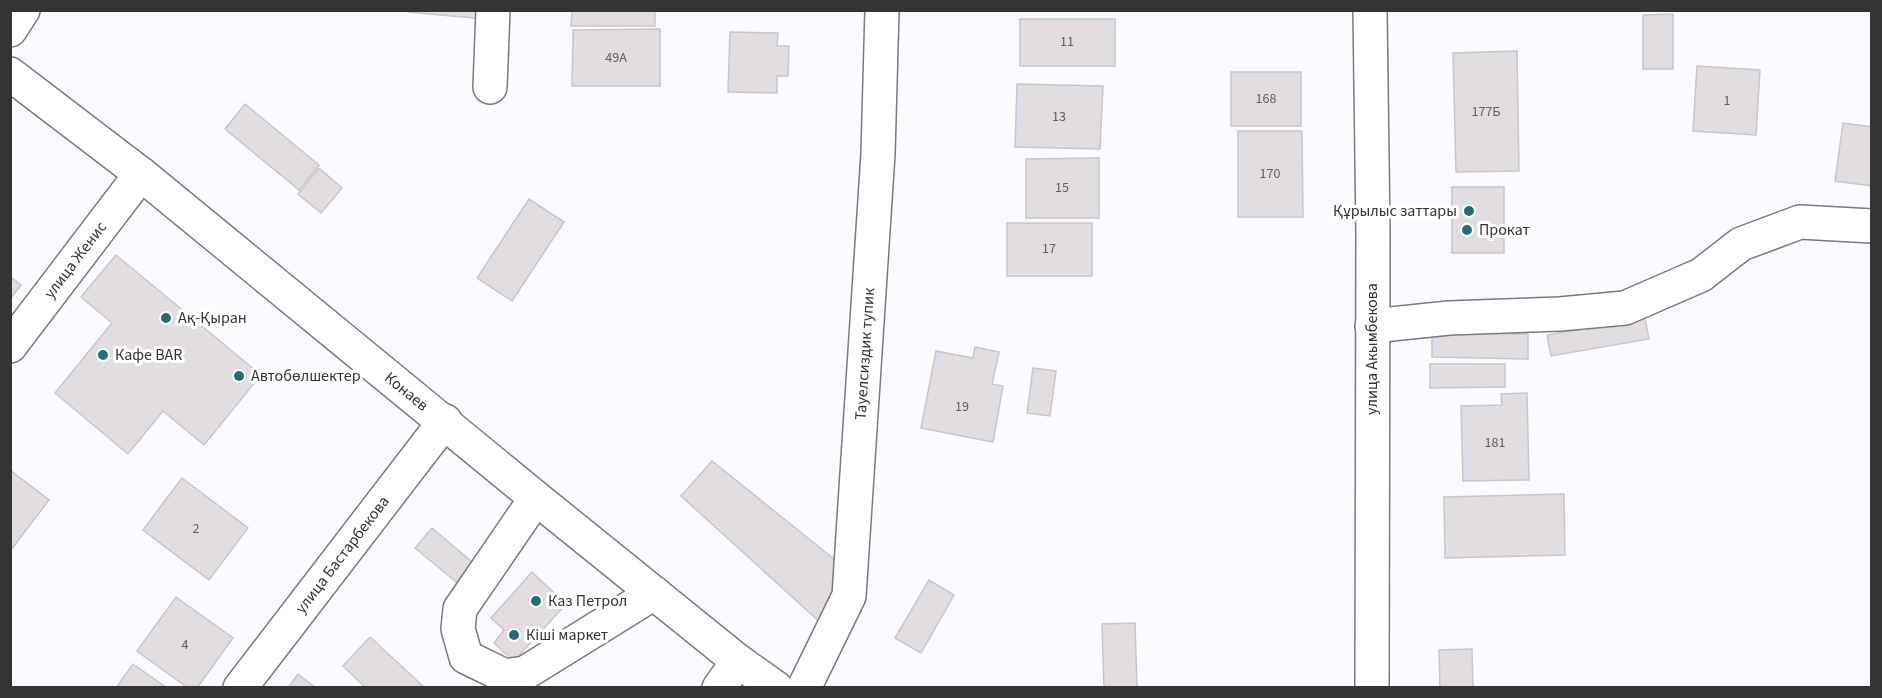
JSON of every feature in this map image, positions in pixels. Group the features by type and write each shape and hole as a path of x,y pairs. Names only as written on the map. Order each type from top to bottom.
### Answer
{"street":[{"path":"10,30 23,10"},
{"path":"490,87 494,10"},
{"name":"Тауелсиздик тупик","path":"804,687 849,596 878,154 882,10"},
{"name":"улица Акымбекова","path":"1370,10 1372,687"},
{"name":"Конаев","path":"10,74 141,174 738,662 776,687"},
{"name":"улица Женис","path":"10,346 141,174"},
{"path":"1372,326 1449,318 1560,314 1625,308 1701,275 1742,244 1800,222 1872,226"},
{"name":"улица Бастарбекова","path":"240,687 445,422"},
{"path":"536,498 460,609 458,629 466,657 505,675 525,673 654,592"},
{"path":"719,687 738,662"}],"building":[{"path":"408,10 486,10 485,19 408,12"},
{"path":"572,10 655,10 655,26 571,26"},
{"path":"1673,14 1673,69 1643,69 1643,15"},
{"path":"1020,19 1115,19 1115,66 1020,66"},
{"path":"660,29 660,86 572,86 573,30"},
{"path":"730,32 778,33 777,46 789,46 788,76 777,76 777,93 728,92"},
{"path":"1517,51 1519,171 1456,172 1453,53"},
{"path":"1697,66 1760,70 1756,135 1693,131"},
{"path":"1231,72 1301,72 1301,126 1231,126"},
{"path":"1017,84 1103,86 1100,149 1015,147"},
{"path":"245,104 319,165 299,190 225,129"},
{"path":"1843,123 1872,127 1872,186 1835,181"},
{"path":"1238,131 1302,131 1303,217 1238,217"},
{"path":"1099,158 1099,218 1026,218 1026,159"},
{"path":"319,168 342,188 321,213 298,194"},
{"path":"1452,187 1504,187 1504,253 1452,253"},
{"path":"529,199 564,222 512,301 477,278"},
{"path":"1007,223 1092,223 1092,276 1007,276"},
{"path":"116,255 261,375 204,445 163,411 128,454 55,393 112,323 81,297"},
{"path":"10,276 21,285 10,299"},
{"path":"1645,318 1649,339 1551,356 1547,335"},
{"path":"1432,332 1528,334 1528,359 1432,357"},
{"path":"975,347 999,352 992,384 1003,386 993,442 921,428 936,351 973,358"},
{"path":"1430,364 1505,364 1505,387 1430,388"},
{"path":"1033,368 1056,371 1050,416 1027,413"},
{"path":"1527,393 1529,480 1463,481 1461,406 1502,405 1501,394"},
{"path":"712,461 834,559 833,606 822,624 681,496"},
{"path":"10,470 49,500 10,551"},
{"path":"182,478 248,528 209,580 143,530"},
{"path":"1564,494 1565,555 1445,558 1444,497"},
{"path":"432,528 477,566 461,586 415,548"},
{"path":"532,572 566,604 514,661 494,643 504,630 491,618"},
{"path":"929,580 954,595 921,653 895,638"},
{"path":"176,597 233,638 197,688 188,688 137,651"},
{"path":"1135,623 1137,688 1104,688 1102,624"},
{"path":"370,637 425,688 366,688 343,666"},
{"path":"1472,649 1473,688 1440,688 1439,650"},
{"path":"133,664 167,688 116,688"},
{"path":"298,674 316,688 288,688"}],"place":[{"name":"Құрылыс заттары","path":"1469,211"},
{"name":"Прокат","path":"1467,230"},
{"name":"Ақ-Қыран","path":"166,318"},
{"name":"Кафе BAR","path":"103,355"},
{"name":"Автобөлшектер","path":"239,376"},
{"name":"Каз Петрол","path":"536,601"},
{"name":"Кіші маркет","path":"514,635"}]}
